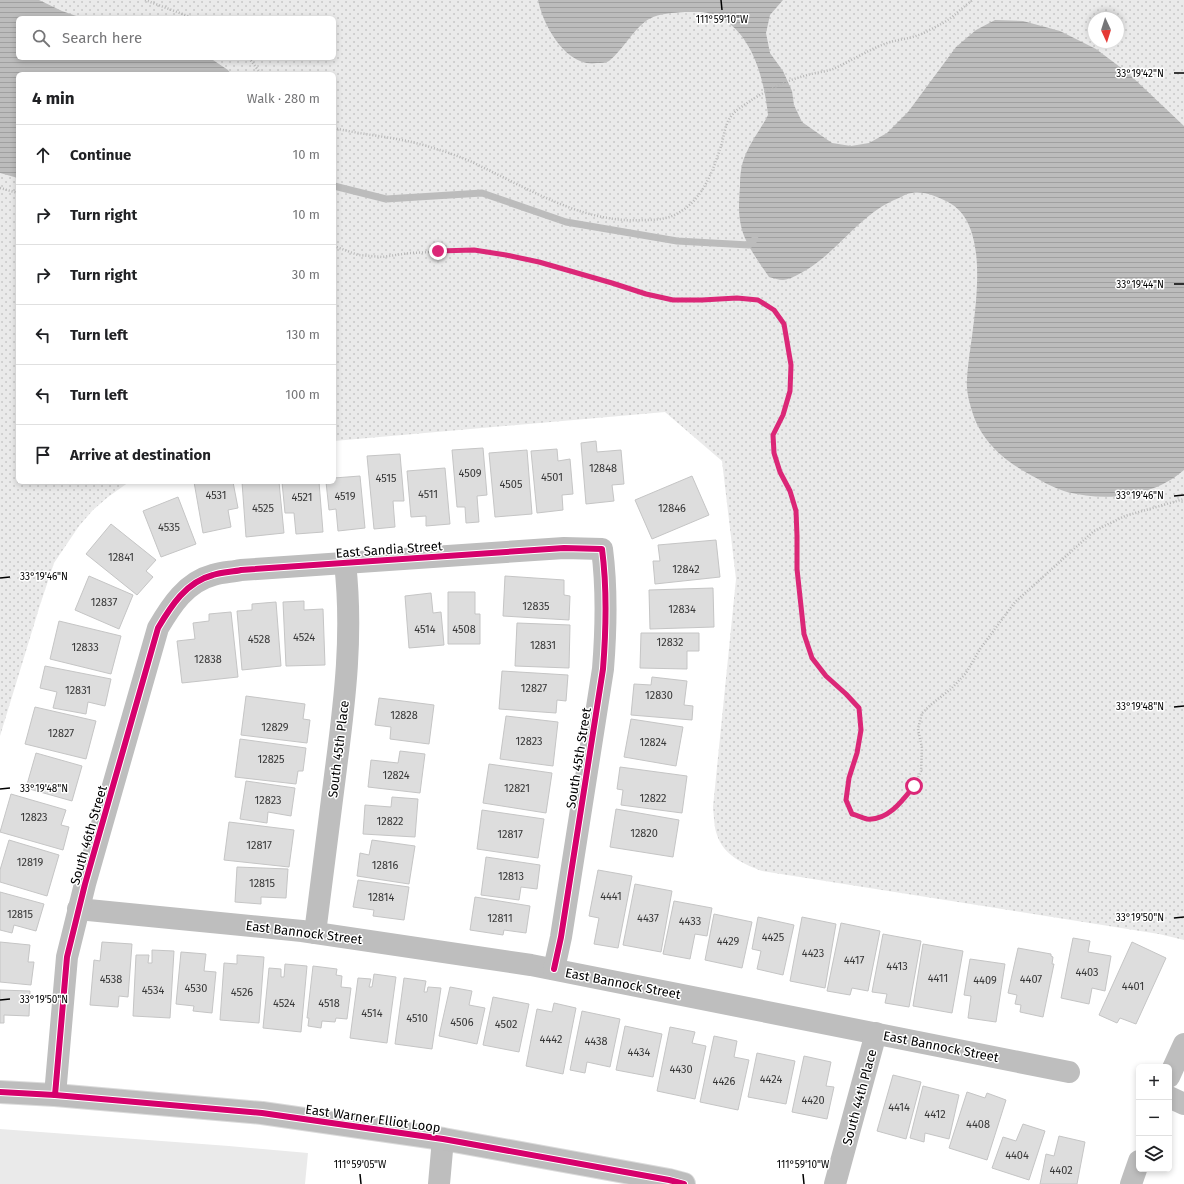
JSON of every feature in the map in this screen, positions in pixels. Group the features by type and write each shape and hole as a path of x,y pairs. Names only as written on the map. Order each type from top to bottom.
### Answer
{"main road":[{"name":"East Warner Elliot Loop","path":"0,1092 262,1112 443,1139 684,1184"}],"street":[{"name":"East Sandia Street","path":"183,592 212,575 241,570 564,548 602,549"},
{"name":"South 45th Street","path":"554,969 561,937 605,644 604,565 602,549"},
{"name":"South 45th Place","path":"315,933 345,699 349,632 348,591 345,563"},
{"name":"South 46th Street","path":"55,1095 67,957 78,909 158,628 168,611 183,592"},
{"name":"East Bannock Street","path":"78,909 315,933 523,963 1069,1072"},
{"name":"South 44th Place","path":"835,1184 876,1034"},
{"path":"1172,1070 1184,1044"},
{"path":"1172,1098 1184,1104"},
{"path":"439,1184 443,1139"},
{"path":"1131,1184 1136,1170"}],"path":[{"path":"145,0 188,16"},
{"path":"336,128 354,133 378,135 430,147 480,165 555,201 587,214 614,220 639,221 663,219 680,212 694,201 704,188 715,163 730,117 741,107 761,94 791,80 816,72 828,70 889,42 917,36 946,21 973,0"},
{"path":"250,60 260,72"},
{"path":"0,188 16,192"},
{"path":"336,247 358,255 382,257 410,253 474,250 539,262 653,296 673,300 737,298 758,300 774,310 784,324 791,365 790,391 783,415 773,435 774,453 780,472 790,491 796,511 797,569 804,634 812,658 826,676 859,708 861,730 857,753 849,778 846,800 852,814 867,819 884,816 901,803 914,786 921,771 922,748 918,729 922,712 951,689 966,673 980,649 1014,602 1094,531 1125,516 1184,499"}],"shaded area":[{"path":"0,0 1184,0 1184,940 1159,934 762,871 735,858 724,848 717,835 713,807 736,579 722,461 665,412 336,441 336,72 16,72 16,484 126,484 93,510 79,526 54,563 0,736"},
{"path":"0,0 39,0 76,16 16,16 16,60 213,60 230,72 16,72 16,177 0,173"},
{"path":"538,0 783,0 770,15 766,33 770,53 783,71 792,91 794,105 802,122 832,143 851,146 869,143 887,133 908,112 956,47 976,30 995,20 1023,21 1060,31 1088,45 1088,48 1096,49 1128,73 1184,126 1184,470 1172,479 1144,491 1129,495 1098,497 1067,492 1047,484 1009,461 993,447 980,431 972,411 967,387 975,311 977,258 972,235 963,215 948,202 935,196 922,193 909,194 886,204 874,212 831,251 808,269 796,276 786,279 781,280 769,277 753,253 743,233 739,216 741,171 750,145 768,115 766,101 760,73 755,59 740,34 730,24 718,16 710,13 685,12 662,14 649,19 638,28 609,61 602,63 586,63 575,59 558,43 545,21"},
{"path":"0,1129 308,1153 305,1184 0,1184"}],"building":[{"path":"596,441 597,452 621,450 624,484 612,485 614,501 586,504 581,443"},
{"path":"483,448 487,495 477,496 479,522 466,523 465,507 457,507 452,450"},
{"path":"557,449 558,461 570,459 573,494 562,495 563,510 537,513 531,451"},
{"path":"527,450 532,514 495,517 489,453"},
{"path":"400,454 404,501 393,501 395,527 374,529 367,456"},
{"path":"445,468 450,524 426,526 426,516 411,517 407,471"},
{"path":"360,476 365,528 338,531 336,509 329,510 326,484 336,484 336,478"},
{"path":"692,476 709,515 652,539 635,500"},
{"path":"194,484 233,484 238,508 228,510 231,527 203,533"},
{"path":"242,484 279,484 284,533 246,537"},
{"path":"282,484 319,484 323,532 296,534 294,513 285,513"},
{"path":"178,497 196,544 161,557 143,511"},
{"path":"111,524 156,560 146,571 153,577 137,595 86,554"},
{"path":"716,540 720,577 655,584 653,561 660,561 658,545"},
{"path":"89,576 133,595 119,629 75,610"},
{"path":"505,576 564,580 564,595 570,596 569,620 503,616"},
{"path":"713,588 714,627 650,629 649,590"},
{"path":"448,592 475,592 475,614 480,614 480,644 448,644"},
{"path":"431,593 433,613 441,612 444,645 409,648 405,596"},
{"path":"304,601 304,610 323,609 325,665 286,666 283,602"},
{"path":"276,602 281,666 242,670 237,611 252,610 252,604"},
{"path":"231,612 238,677 182,683 177,641 195,639 193,623 209,621 209,614"},
{"path":"59,621 121,636 111,674 50,659"},
{"path":"517,623 570,625 569,668 515,666"},
{"path":"641,633 699,633 699,651 687,651 687,669 640,668"},
{"path":"45,666 111,679 105,706 88,702 86,714 53,708 57,692 40,688"},
{"path":"502,671 568,675 566,701 557,700 556,713 499,709"},
{"path":"652,677 687,681 684,705 693,706 692,720 631,715 634,684 651,685"},
{"path":"246,696 305,704 303,719 310,720 307,743 241,735"},
{"path":"379,698 434,705 429,744 390,739 391,727 375,725"},
{"path":"35,707 96,721 86,759 25,744"},
{"path":"506,716 558,722 553,766 500,759"},
{"path":"631,719 683,727 676,766 624,757"},
{"path":"240,739 306,748 303,771 298,771 296,784 235,777"},
{"path":"400,751 425,754 420,793 368,787 371,760 398,763"},
{"path":"36,753 82,766 72,801 26,788"},
{"path":"489,764 552,773 546,813 483,803"},
{"path":"620,767 687,776 682,813 621,805 623,790 617,789"},
{"path":"246,781 295,788 291,816 268,812 267,823 240,819"},
{"path":"11,794 66,810 61,825 69,827 63,850 0,832"},
{"path":"392,797 418,799 415,837 363,834 365,805 391,807"},
{"path":"616,809 679,820 673,857 610,847"},
{"path":"482,810 544,819 538,858 477,849"},
{"path":"229,822 294,830 289,867 224,860"},
{"path":"9,840 59,855 47,896 0,882 0,870"},
{"path":"372,840 415,846 409,884 357,876 360,853 369,855"},
{"path":"486,857 540,865 537,889 521,887 519,900 481,895"},
{"path":"237,867 288,869 286,898 261,897 261,904 235,902"},
{"path":"598,870 632,876 618,948 594,944 599,918 589,916"},
{"path":"358,880 409,887 404,920 373,916 374,910 353,907"},
{"path":"635,884 672,891 661,952 623,945"},
{"path":"0,892 44,904 36,931 14,925 12,933 0,930"},
{"path":"475,897 530,906 526,933 504,930 503,935 470,930"},
{"path":"674,901 712,908 707,936 695,934 690,959 663,954"},
{"path":"714,914 752,922 742,968 705,960"},
{"path":"758,917 794,925 783,975 757,969 761,951 752,949"},
{"path":"802,917 836,924 825,988 790,981"},
{"path":"841,923 880,931 868,991 852,988 850,995 827,991"},
{"path":"883,934 921,941 909,1007 885,1003 887,994 872,992"},
{"path":"1073,938 1090,941 1088,952 1111,956 1105,991 1092,988 1089,1004 1061,998"},
{"path":"0,942 30,945 28,962 34,962 31,985 0,982"},
{"path":"102,942 132,944 128,997 119,996 118,1007 90,1005 94,960 100,961"},
{"path":"1132,942 1166,958 1136,1024 1120,1018 1117,1023 1099,1015"},
{"path":"923,944 963,951 952,1013 913,1006"},
{"path":"1018,948 1051,954 1053,957 1052,964 1054,964 1043,1017 1020,1012 1021,1005 1015,1004 1017,995 1008,993"},
{"path":"152,950 174,951 170,1018 133,1016 136,955 149,955 148,963 152,963"},
{"path":"181,952 206,954 204,971 216,972 212,1013 193,1011 194,1006 176,1004"},
{"path":"237,955 264,957 259,1023 220,1020 224,963 237,964"},
{"path":"970,959 1005,964 996,1022 968,1018 971,996 964,995"},
{"path":"285,964 307,966 301,1032 263,1028 269,968 281,969 281,977 284,977"},
{"path":"313,966 337,969 336,975 342,976 341,987 351,988 347,1019 336,1018 335,1022 322,1021 321,1028 308,1026 309,1018 307,1018"},
{"path":"374,974 396,977 387,1043 350,1038 358,978 371,979 369,987 372,987"},
{"path":"404,978 426,981 424,992 427,992 428,987 441,988 432,1049 395,1044"},
{"path":"450,987 472,991 469,1005 485,1008 477,1044 439,1036"},
{"path":"0,990 30,991 29,1016 4,1015 4,1023 0,1023"},
{"path":"493,997 529,1004 519,1052 483,1045"},
{"path":"554,1003 576,1008 563,1074 526,1066 537,1009 552,1012"},
{"path":"582,1011 620,1019 610,1067 587,1062 585,1073 570,1070"},
{"path":"625,1026 662,1034 653,1077 616,1070"},
{"path":"670,1027 695,1032 692,1043 706,1046 695,1099 657,1091"},
{"path":"714,1036 737,1041 734,1057 749,1060 738,1110 700,1102"},
{"path":"757,1053 795,1061 786,1104 748,1097"},
{"path":"804,1056 831,1062 826,1086 834,1087 827,1119 792,1112"},
{"path":"893,1075 921,1082 906,1139 877,1131"},
{"path":"923,1086 959,1095 949,1139 925,1133 924,1142 910,1138"},
{"path":"967,1092 985,1098 987,1093 1006,1100 987,1160 949,1148"},
{"path":"1023,1124 1045,1131 1029,1180 992,1168 1003,1137 1016,1141"},
{"path":"1059,1136 1085,1142 1077,1184 1040,1184 1046,1154 1054,1156"}],"waterway":[{"path":"336,186 386,199 482,193 566,222 677,241 749,245 755,239"}],"cycle path":[{"path":"55,1095 67,957 85,884 158,628 168,611 187,589 203,578 216,574 241,570 564,548 602,549 606,609 603,669 561,937 554,969"},
{"path":"0,1092 55,1095 262,1113 443,1139 684,1184"}],"route":[{"path":"438,251 474,250 506,255 539,262 646,294 673,300 737,298 758,300 774,310 784,324 791,365 790,391 783,415 773,435 774,453 780,472 790,491 796,511 797,569 804,634 812,658 826,676 859,708 861,730 857,753 849,778 846,800 852,814 867,819 884,816 901,803 914,786"}]}
